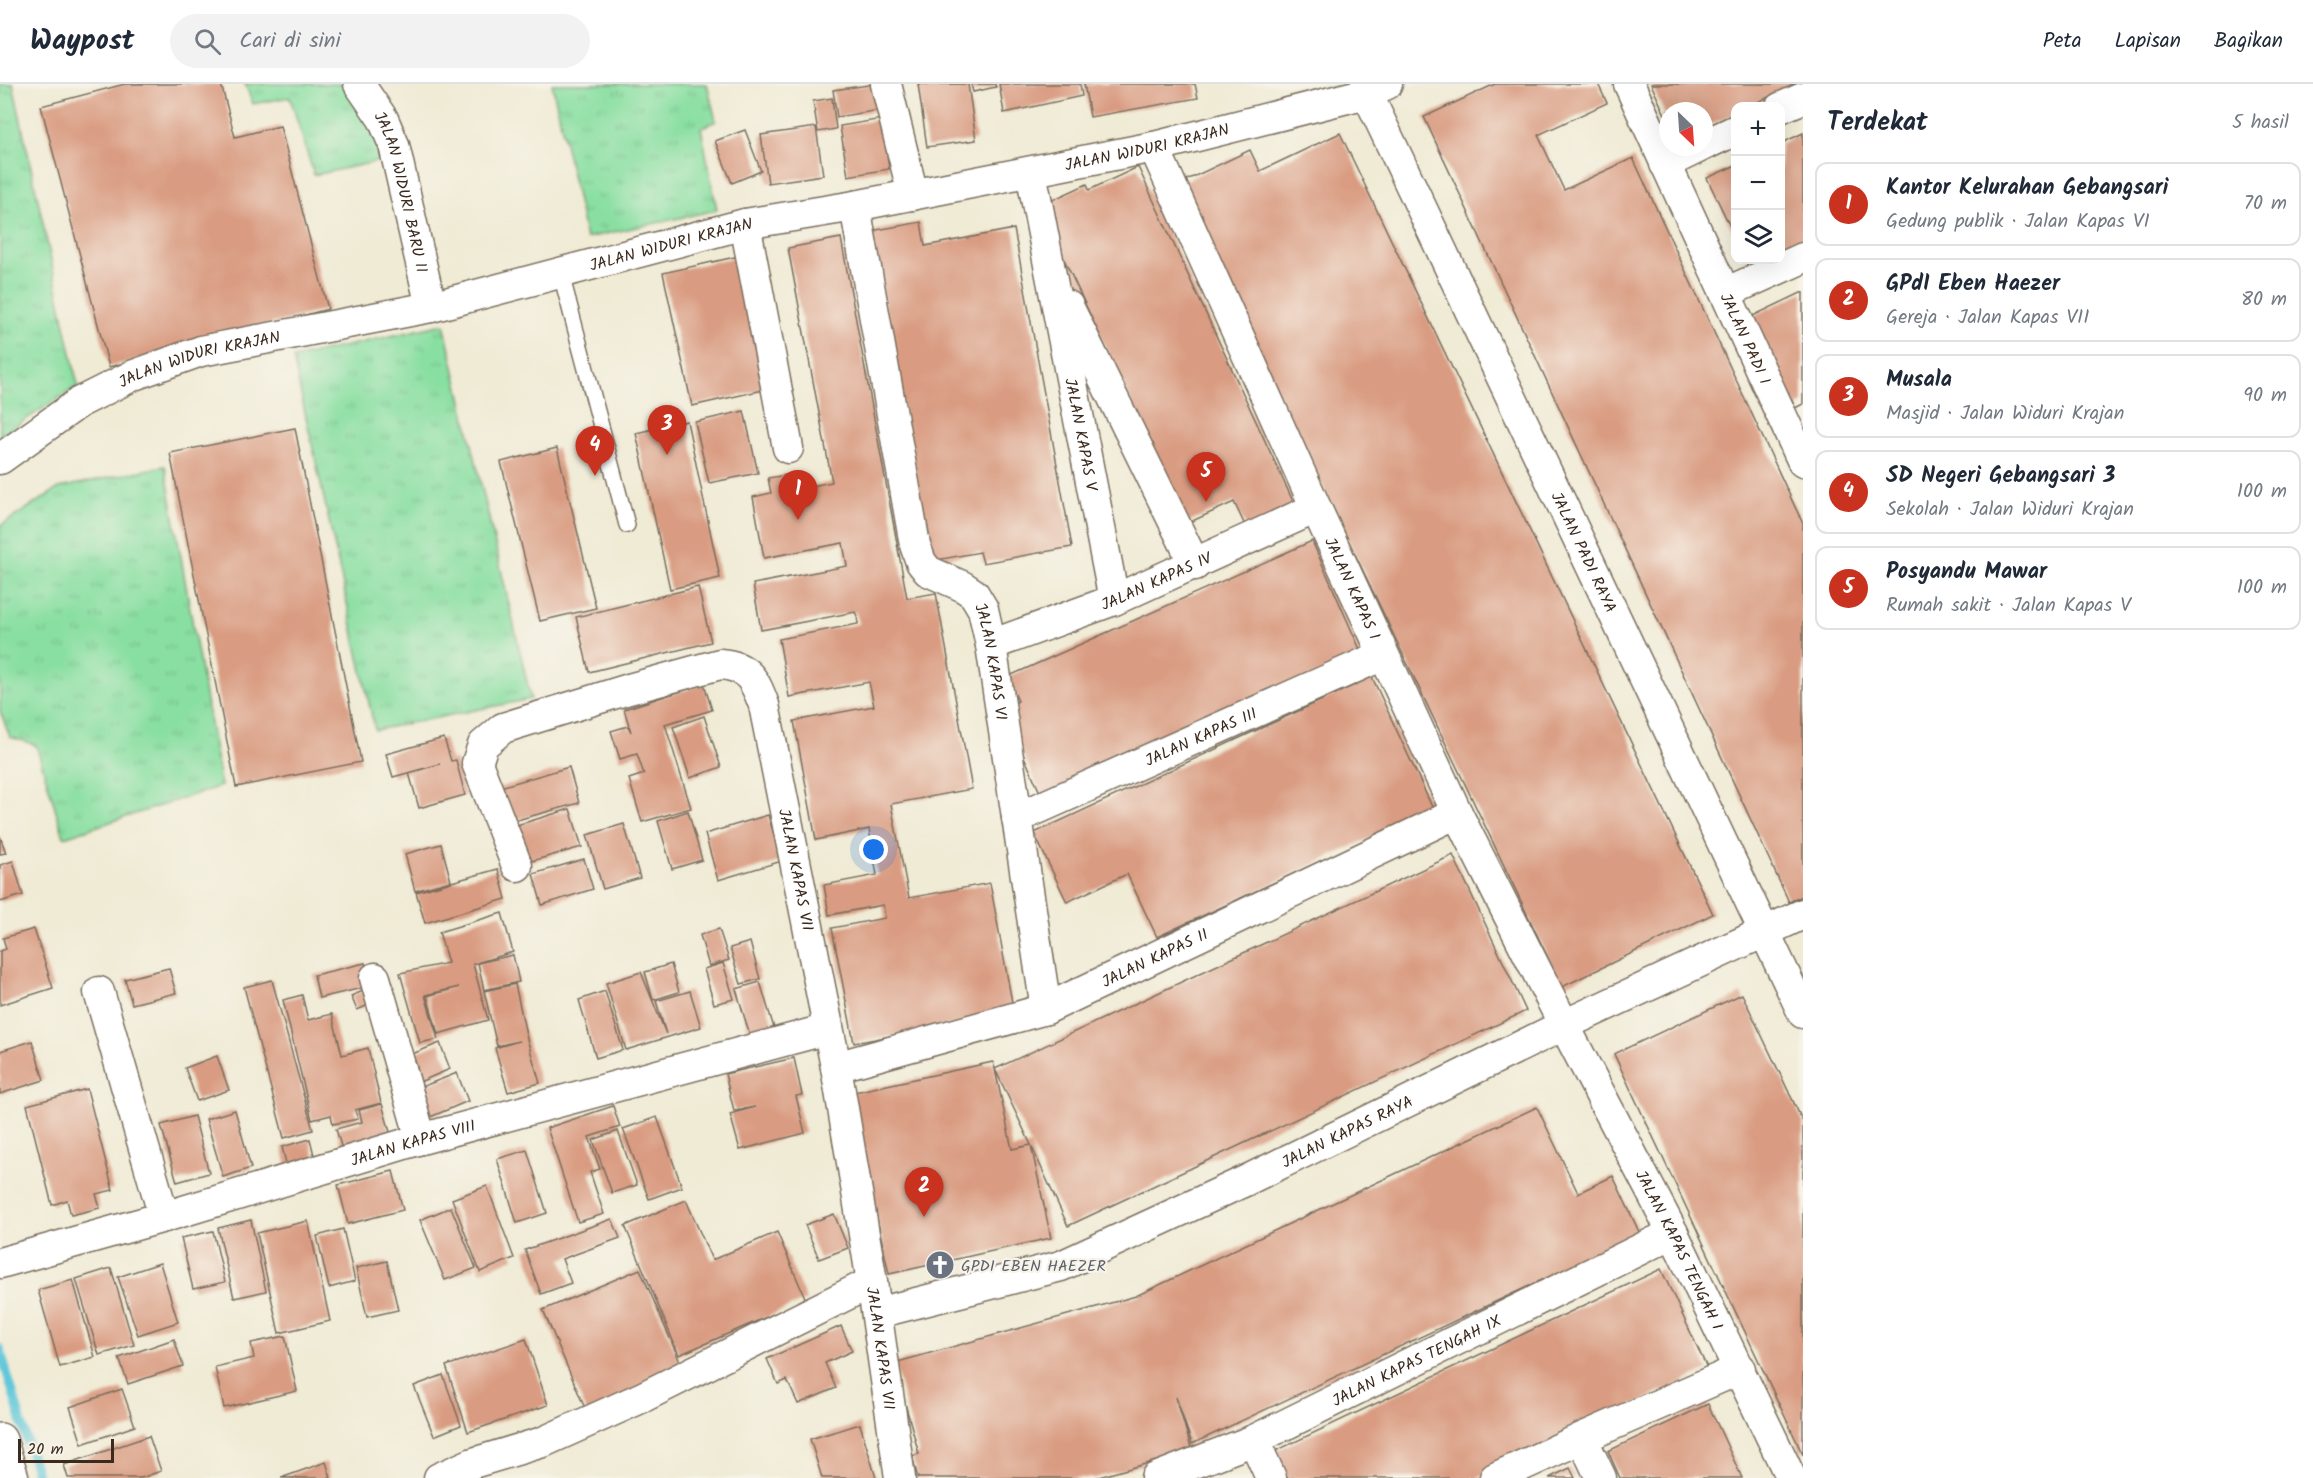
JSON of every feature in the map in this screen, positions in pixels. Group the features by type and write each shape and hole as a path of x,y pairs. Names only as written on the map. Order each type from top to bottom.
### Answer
{"street":[{"name":"JALAN WIDURI BARU II","path":"358,84 383,119 394,144 431,307"},
{"path":"886,84 913,195"},
{"name":"JALAN PADI I","path":"1629,84 1725,293 1794,418 1803,462"},
{"name":"JALAN WIDURI KRAJAN","path":"0,459 80,402 134,375 201,351 431,307 745,224 855,206 1154,147 1375,87"},
{"name":"JALAN PADI RAYA","path":"1375,87 1803,1013"},
{"path":"1785,106 1803,98"},
{"path":"1713,141 1731,132"},
{"name":"JALAN KAPAS I","path":"1154,147 1383,655 1458,813 1564,1025"},
{"path":"1665,164 1681,156"},
{"name":"JALAN KAPAS V","path":"1031,172 1114,600"},
{"name":"JALAN KAPAS VI","path":"855,206 915,545 921,562 928,571 974,594 984,609 1046,1009"},
{"path":"745,224 788,448"},
{"path":"1725,293 1803,258"},
{"name":"JALAN KAPAS V","path":"1050,269 1195,565"},
{"name":"JALAN KAPAS IV","path":"991,645 1114,600 1316,508"},
{"name":"JALAN KAPAS III","path":"1017,818 1383,655"},
{"name":"JALAN KAPAS VII","path":"517,866 477,763 483,745 503,728 628,689 720,664 734,665 755,682 764,705 836,1068 877,1313 900,1478"},
{"name":"JALAN KAPAS II","path":"836,1068 1046,1009 1458,813"},
{"name":"JALAN KAPAS RAYA","path":"877,1313 1061,1266 1245,1181 1564,1025 1803,914"},
{"path":"375,978 421,1138"},
{"path":"99,992 164,1217"},
{"name":"JALAN KAPAS TENGAH I","path":"1564,1025 1673,1233 1791,1478"},
{"name":"JALAN KAPAS VIII","path":"0,1263 164,1217 421,1138 828,1029"},
{"name":"JALAN KAPAS TENGAH IX","path":"1155,1478 1254,1440 1673,1233"},
{"path":"439,1478 473,1463 543,1442 643,1397 872,1282"},
{"path":"1495,1478 1740,1369"},
{"path":"1582,1438 1601,1478"},
{"path":"0,1440 12,1478"},
{"path":"1254,1440 1271,1478"}],"lane":[{"path":"561,274 627,525"}],"green space":[{"path":"0,84 13,84 78,386 0,436"},
{"path":"245,84 349,84 389,159 314,175 290,97 253,104"},
{"path":"552,84 707,84 716,121 701,128 717,210 586,238"},
{"path":"444,324 531,699 375,730 293,358"},
{"path":"165,466 221,786 64,837 36,745 10,737 0,711 0,526 59,488"}],"building":[{"path":"125,84 221,84 235,137 280,126 328,309 109,367 41,106"},
{"path":"876,84 880,110 837,117 833,90"},
{"path":"918,84 968,84 976,140 927,147"},
{"path":"971,84 995,84 996,87 973,92"},
{"path":"999,84 1080,84 1082,96 1004,113"},
{"path":"1084,84 1195,84 1198,98 1090,117"},
{"path":"1495,84 1598,84 1607,103 1538,135 1564,190 1633,158 1803,524 1803,896 1789,902 1424,117"},
{"path":"1651,84 1797,84 1758,102 1731,102 1731,115 1713,124 1713,102 1659,102"},
{"path":"832,98 836,129 818,132 813,101"},
{"path":"882,119 889,169 848,176 840,126"},
{"path":"816,127 823,175 768,183 761,135"},
{"path":"745,130 761,171 732,183 715,141"},
{"path":"1340,133 1713,914 1562,987 1178,184 1250,150 1260,171"},
{"path":"1803,133 1803,254 1785,262 1785,156 1785,142"},
{"path":"1138,167 1298,512 1249,534 1234,502 1188,523 1039,206 1087,184 1089,190"},
{"path":"1731,167 1731,228 1707,178"},
{"path":"921,222 925,246 1014,229 1072,547 983,563 980,552 931,561 871,231"},
{"path":"841,238 907,598 936,593 972,789 891,804 909,898 990,883 1014,1013 854,1043 832,928 885,918 883,905 829,915 824,885 877,875 869,829 816,840 794,721 874,706 869,682 789,697 779,639 858,624 857,616 855,612 761,630 753,584 847,566 843,543 764,558 753,497 771,493 768,478 798,473 801,488 832,482 788,248"},
{"path":"744,255 772,388 692,406 663,273"},
{"path":"1747,264 1781,264 1753,277"},
{"path":"1803,292 1803,404 1793,409 1742,321"},
{"path":"744,411 758,473 709,483 695,422"},
{"path":"687,421 720,578 670,589 636,433"},
{"path":"295,428 361,762 236,787 170,453"},
{"path":"557,448 596,608 540,621 501,462"},
{"path":"1312,541 1362,654 1042,797 1003,709 1018,701 1007,677"},
{"path":"698,587 711,642 589,672 576,617"},
{"path":"1372,677 1433,809 1157,937 1127,874 1067,902 1034,833"},
{"path":"704,684 712,710 665,724 691,808 642,822 629,779 644,774 637,754 620,759 611,731 628,726 631,732 624,709"},
{"path":"704,716 721,767 690,778 673,727"},
{"path":"444,738 451,761 456,760 465,795 419,808 409,773 440,764 393,777 386,754"},
{"path":"569,767 579,803 506,823 497,788"},
{"path":"570,809 582,847 528,862 517,825"},
{"path":"688,811 702,860 672,869 658,821"},
{"path":"768,815 782,861 718,880 705,834"},
{"path":"624,824 640,878 603,889 587,835"},
{"path":"0,836 6,853 0,854"},
{"path":"441,844 451,881 415,891 405,854"},
{"path":"1453,855 1526,1011 1068,1226 995,1069"},
{"path":"584,859 593,889 542,905 533,874"},
{"path":"13,861 23,895 0,902 0,865"},
{"path":"498,869 506,899 425,923 416,892"},
{"path":"502,913 513,952 473,964 488,1020 438,1034 427,996 459,987 425,995 438,1039 420,1043 400,973 448,963 439,932"},
{"path":"34,929 53,988 0,1005 0,951 6,949 3,938"},
{"path":"719,929 729,960 709,966 700,935"},
{"path":"750,942 760,979 741,984 730,948"},
{"path":"513,955 519,982 484,990 478,963"},
{"path":"365,963 371,986 319,998 314,975"},
{"path":"723,963 734,999 714,1004 704,969"},
{"path":"671,964 679,992 653,1000 645,972"},
{"path":"169,968 176,993 132,1004 125,979"},
{"path":"641,972 666,1034 656,1001 690,991 701,1027 626,1050 606,983"},
{"path":"272,980 313,1130 284,1138 244,987"},
{"path":"760,982 774,1028 750,1036 736,989"},
{"path":"515,984 527,1039 540,1083 508,1092 495,1048 519,1041 497,1046 484,991"},
{"path":"373,987 378,1001 357,1010 351,996"},
{"path":"605,991 623,1050 596,1058 579,1000"},
{"path":"1742,994 1803,1122 1803,1455 1614,1054"},
{"path":"302,995 308,1020 332,1014 342,1055 368,1048 381,1103 355,1110 358,1119 333,1124 331,1115 312,1120 283,1000"},
{"path":"32,1041 44,1080 0,1094 0,1051"},
{"path":"440,1043 450,1069 417,1083 411,1069 417,1067 412,1054"},
{"path":"217,1056 229,1090 197,1101 185,1068"},
{"path":"794,1058 802,1095 796,1096 805,1133 740,1150 730,1114 755,1107 734,1111 725,1074"},
{"path":"993,1062 1012,1149 1031,1145 1051,1238 889,1274 850,1093"},
{"path":"457,1073 468,1101 428,1118 416,1089"},
{"path":"87,1089 113,1190 96,1194 100,1208 71,1215 67,1200 52,1205 27,1105"},
{"path":"382,1104 392,1139 343,1153 336,1129 362,1122 359,1110"},
{"path":"613,1106 620,1127 589,1137 600,1169 590,1172 604,1214 578,1222 547,1128"},
{"path":"1537,1107 1578,1193 1613,1176 1640,1234 1192,1444 1176,1397 1192,1451 1095,1478 918,1478 912,1456 919,1454 894,1363 1136,1296"},
{"path":"235,1110 251,1168 223,1177 206,1119"},
{"path":"194,1116 209,1173 177,1182 161,1125"},
{"path":"657,1117 682,1187 649,1199 623,1129"},
{"path":"618,1131 637,1185 612,1193 593,1140"},
{"path":"310,1139 315,1159 287,1167 282,1147"},
{"path":"527,1150 547,1213 517,1223 497,1159"},
{"path":"393,1171 403,1210 348,1224 338,1185"},
{"path":"487,1186 514,1258 480,1272 452,1199"},
{"path":"686,1200 712,1260 777,1232 806,1300 679,1355 625,1226"},
{"path":"451,1207 476,1268 445,1280 420,1220"},
{"path":"834,1214 848,1248 819,1259 805,1225"},
{"path":"612,1219 620,1238 562,1259 571,1283 541,1294 525,1250"},
{"path":"251,1220 266,1291 234,1298 218,1228"},
{"path":"308,1221 330,1321 279,1333 257,1233"},
{"path":"343,1229 355,1281 329,1288 317,1236"},
{"path":"213,1231 225,1282 193,1289 181,1238"},
{"path":"387,1261 398,1310 367,1317 356,1268"},
{"path":"160,1263 178,1322 138,1335 118,1277"},
{"path":"111,1268 134,1345 99,1355 76,1279"},
{"path":"640,1269 684,1371 587,1413 543,1310"},
{"path":"1661,1269 1708,1370 1478,1478 1283,1478 1271,1453"},
{"path":"73,1280 95,1357 60,1367 38,1290"},
{"path":"841,1326 852,1351 825,1363 836,1388 798,1404 787,1380 778,1384 767,1359"},
{"path":"285,1336 297,1391 224,1408 215,1367 254,1358 251,1343"},
{"path":"174,1339 183,1366 128,1384 119,1358"},
{"path":"526,1339 548,1405 468,1432 446,1366"},
{"path":"443,1375 461,1425 434,1436 414,1386"},
{"path":"122,1389 135,1426 82,1444 70,1407"},
{"path":"1708,1404 1742,1478 1620,1478 1608,1451"},
{"path":"860,1424 876,1478 822,1478 810,1439"},
{"path":"149,1436 161,1471 141,1478 68,1478 64,1465"},
{"path":"326,1462 331,1478 281,1478"},
{"path":"1570,1468 1575,1478 1549,1478"}],"waterway":[{"path":"0,1349 38,1478"}],"place":[{"name":"Musala","path":"667,455"},
{"name":"SD Negeri Gebangsari 3","path":"595,476"},
{"name":"Posyandu Mawar","path":"1206,502"},
{"name":"Kantor Kelurahan Gebangsari","path":"798,520"},
{"name":"GPdI Eben Haezer","path":"924,1217"},
{"name":"GPDI EBEN HAEZER","path":"940,1265"}]}
